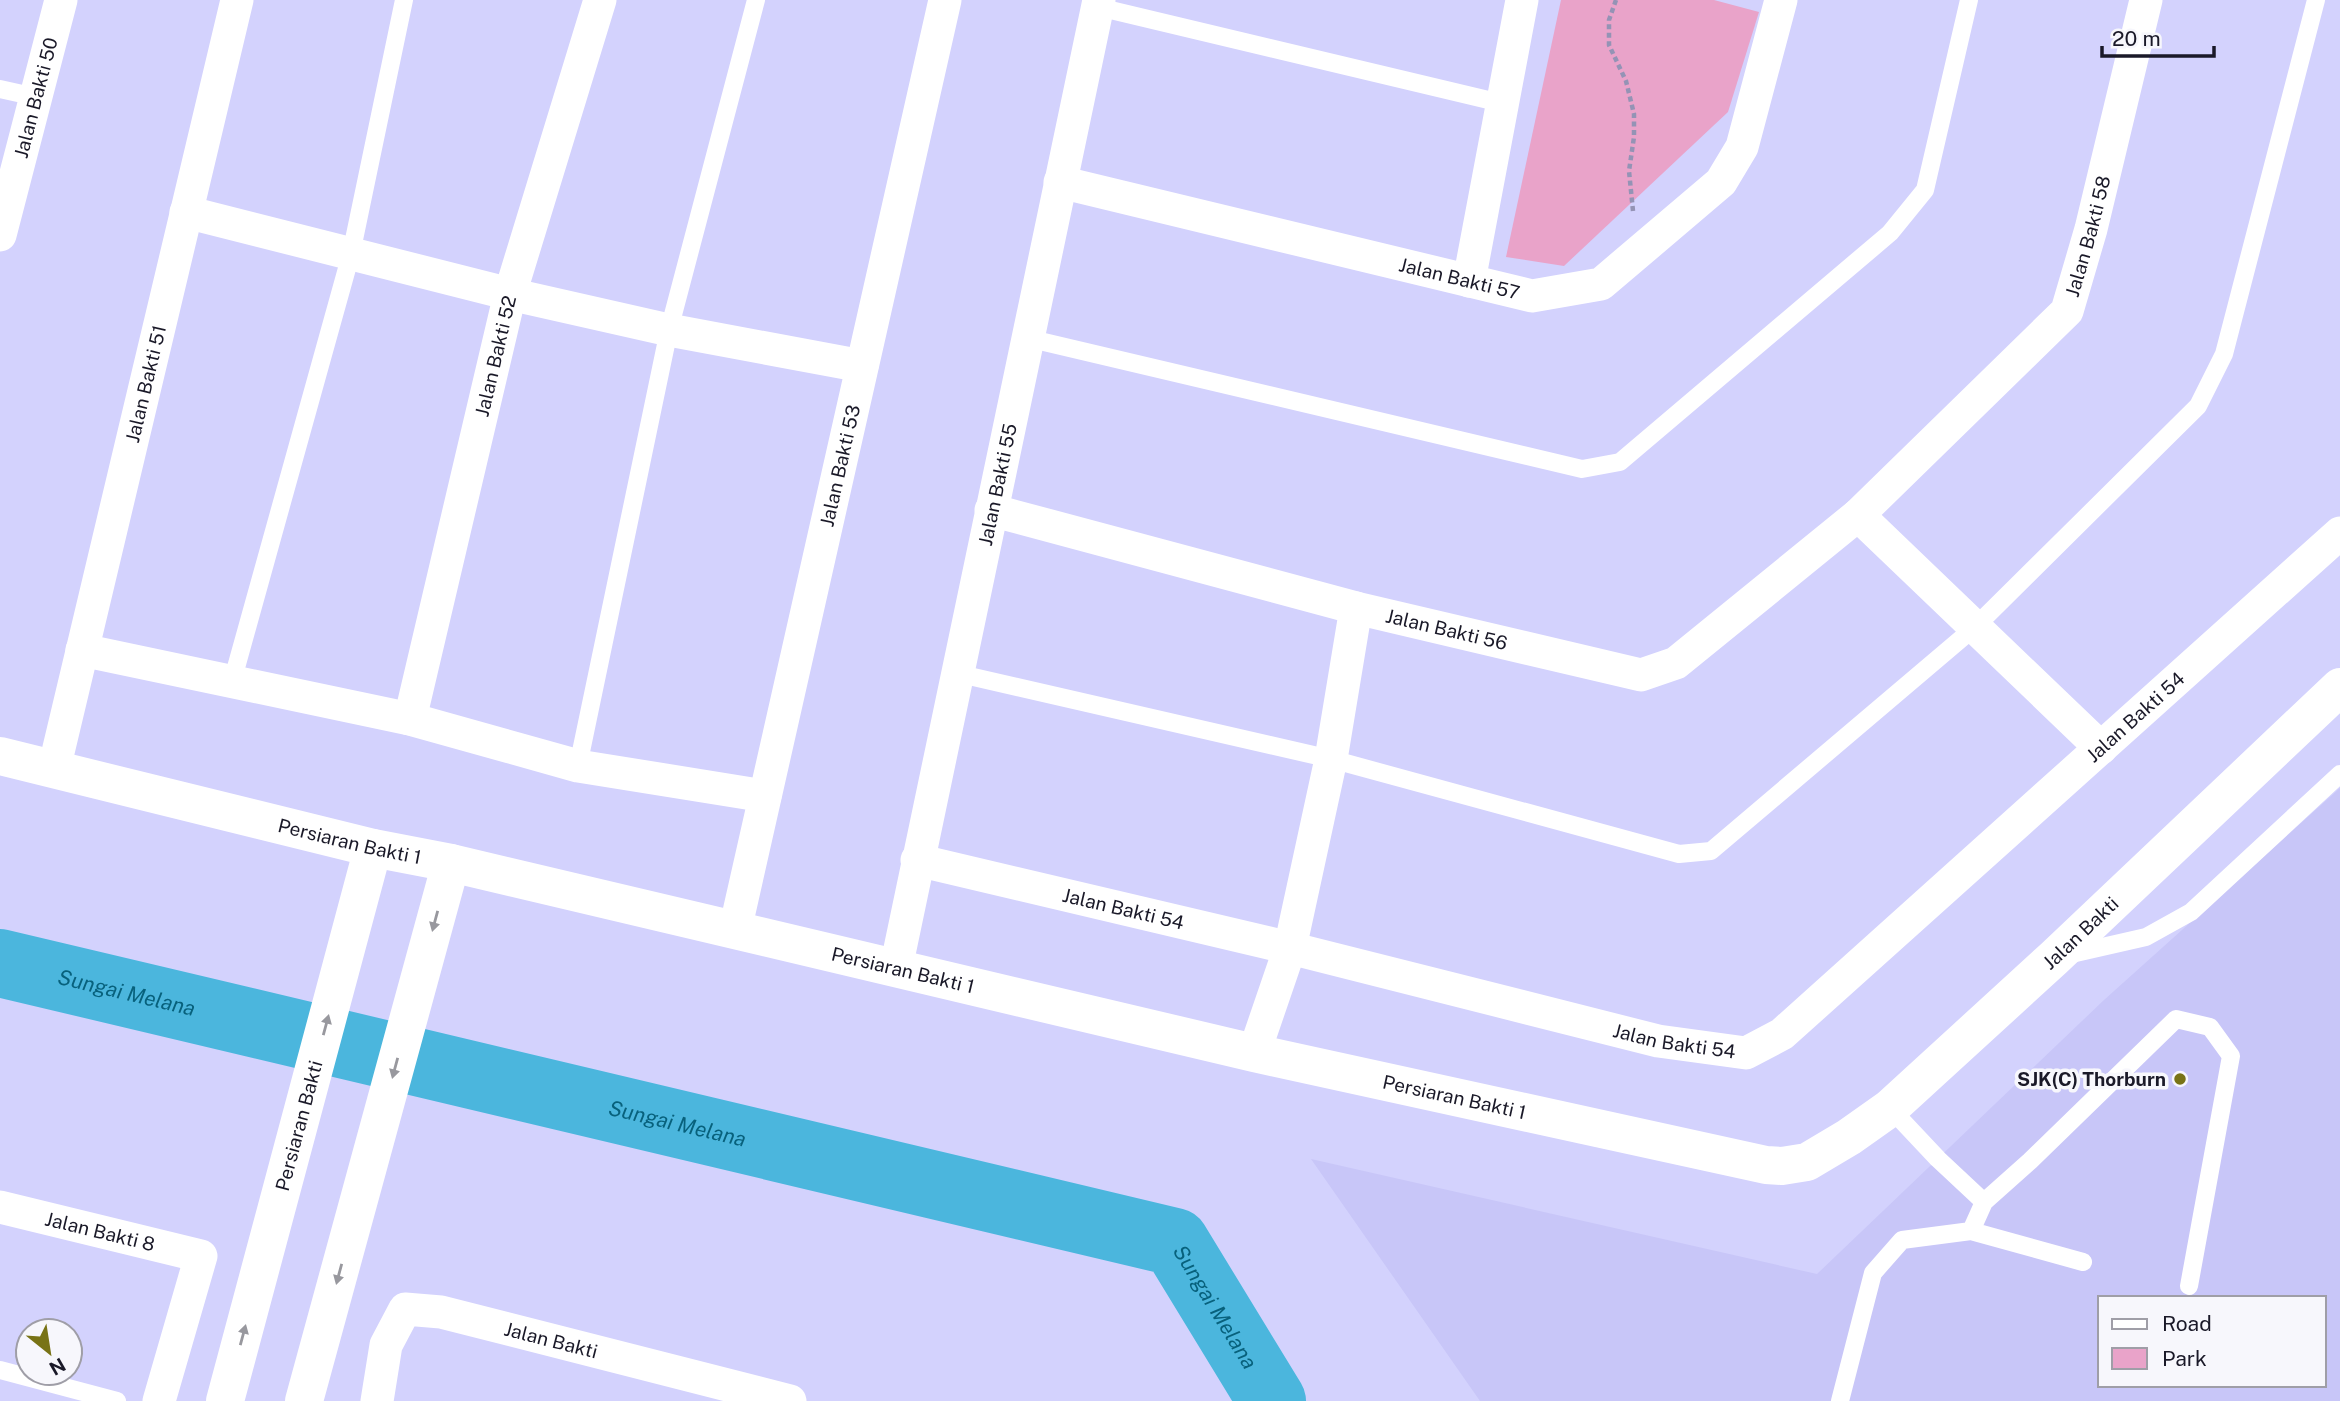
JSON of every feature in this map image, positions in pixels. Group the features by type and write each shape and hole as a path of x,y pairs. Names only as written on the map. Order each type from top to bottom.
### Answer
{"street":[{"name":"Jalan Bakti 50","path":"0,235 61,0"},
{"name":"Jalan Bakti 51","path":"54,769 237,0"},
{"name":"Jalan Bakti 52","path":"410,719 510,294 600,0"},
{"name":"Jalan Bakti 53","path":"735,930 944,0"},
{"path":"1469,281 1522,0"},
{"name":"Jalan Bakti 58","path":"1858,515 2067,311 2091,229 2146,0"},
{"name":"Jalan Bakti 57","path":"1060,182 1532,296 1601,284 1721,183 1742,147 1778,1"},
{"name":"Jalan Bakti 55","path":"896,968 1098,3"},
{"path":"186,212 510,294 669,330 862,366"},
{"name":"Jalan Bakti 56","path":"991,510 1356,608 1641,675 1676,663 1858,515"},
{"path":"1858,515 2101,748"},
{"name":"Jalan Bakti 54","path":"917,860 1290,948 1658,1041 1746,1053 1782,1034 2340,533"},
{"path":"1254,1053 1290,948 1331,759 1356,608"},
{"path":"82,650 410,719 578,766 765,796"},
{"name":"Jalan Bakti","path":"1807,1162 1890,1108 2054,958 2338,690"},
{"name":"Persiaran Bakti 1","path":"0,756 373,848 451,863 1254,1053 1766,1165 1782,1166 1807,1162"},
{"name":"Persiaran Bakti","path":"225,1401 373,848"},
{"path":"304,1401 451,863"},
{"name":"Jalan Bakti 8","path":"0,1207 201,1256 159,1401"},
{"name":"Jalan Bakti","path":"377,1401 386,1345 404,1309 441,1312 790,1401"}],"lane":[{"path":"233,682 351,254 404,0"},
{"path":"578,766 669,330 757,0"},
{"path":"1027,338 1581,469 1620,462 1890,233 1925,190 1969,0"},
{"path":"956,673 1331,759 1679,854 1711,851 1975,627 2198,406 2224,354 2316,0"},
{"path":"1098,3 1501,103"},
{"path":"0,89 36,97"},
{"path":"2054,958 2146,937 2191,912 2340,774"},
{"path":"1971,1231 1984,1202 2176,1019 2210,1027 2231,1056 2189,1286"},
{"path":"1890,1108 1984,1202"},
{"path":"1840,1401 1873,1273 1902,1240 1971,1231 2083,1262"},
{"path":"0,1370 117,1401"}],"path":[{"path":"1616,0 1609,20 1609,45 1626,81 1634,114 1629,171 1634,216"}],"shaded area":[{"name":"SJK(C) Thorburn","path":"2340,788 2340,1401 1480,1401 1311,1159 1817,1274 2104,1000"}],"green space":[{"path":"1561,0 1714,0 1759,12 1728,112 1564,266 1506,257"}],"waterway":[{"name":"Sungai Melana","path":"0,963 1175,1242 1272,1401"}],"place":[{"name":"SJK(C) Thorburn","path":"2180,1079"}]}
